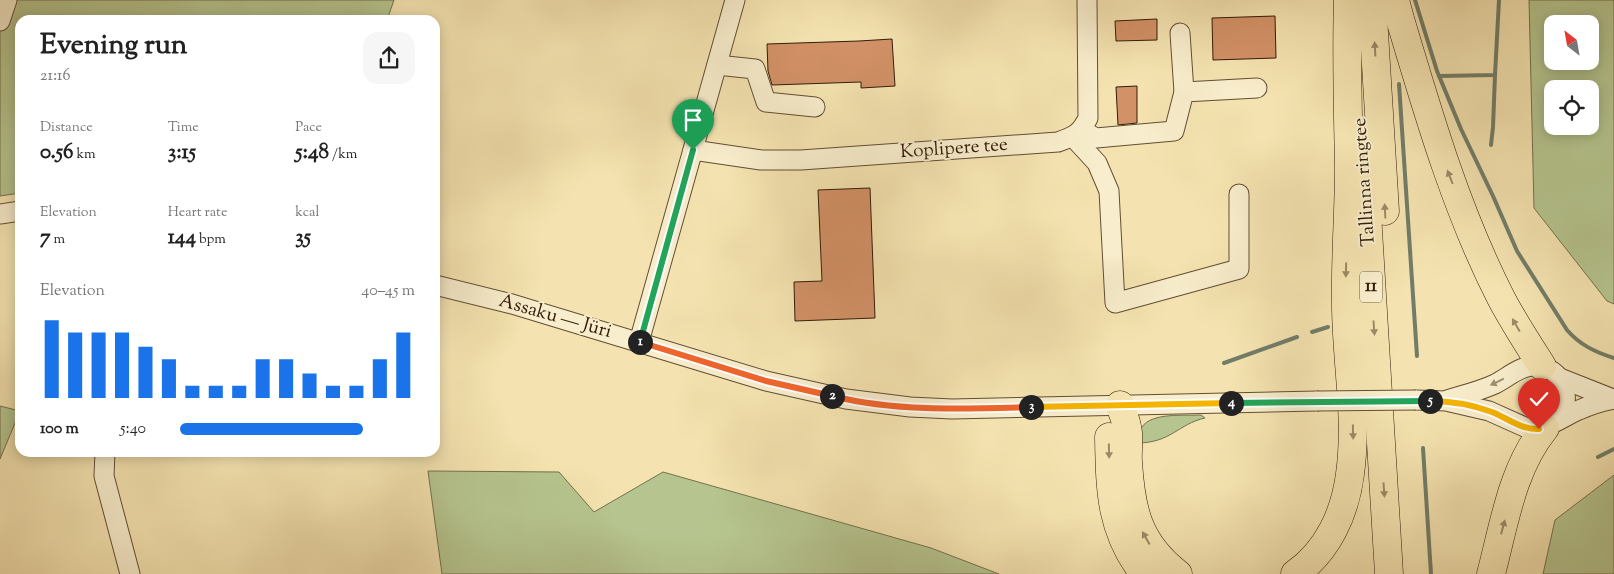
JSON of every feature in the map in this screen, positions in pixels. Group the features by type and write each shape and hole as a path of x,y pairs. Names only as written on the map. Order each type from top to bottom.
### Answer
{"highway":[{"path":"1295,574 1306,567 1326,544 1340,514 1350,475 1353,435 1346,305 1349,168 1346,44 1348,0"},
{"name":"Tallinna ringtee","path":"1353,0 1389,574"},
{"name":"Tallinna ringtee","path":"1372,0 1407,574"},
{"path":"1395,0 1444,160 1476,244 1501,298 1551,372"},
{"path":"1120,406 1109,425 1110,490 1114,514 1123,540 1144,574"},
{"path":"1120,406 1128,428 1129,470 1135,518 1148,543 1165,564 1178,574"},
{"path":"1491,574 1514,488 1524,459 1536,439 1550,424"}],"street":[{"path":"0,21 7,0"},
{"path":"639,342 735,0"},
{"path":"1078,133 1088,118 1087,0"},
{"path":"1078,133 1096,138 1174,131 1184,92 1180,33"},
{"path":"717,65 755,69 766,102 815,107"},
{"path":"1184,92 1257,88"},
{"path":"1078,133 1097,164 1109,192 1115,303 1239,269 1239,194"},
{"name":"Koplipere tee","path":"693,150 761,160 801,160 1058,142 1078,133"},
{"path":"0,214 15,212"},
{"name":"Assaku — Jüri","path":"440,286 512,304 766,381 846,400 910,407 952,409 1317,401 1446,401 1489,411 1528,428 1550,424"},
{"name":"Assaku — Jüri","path":"1446,401 1494,384 1532,366 1551,372"},
{"path":"1551,372 1613,399"},
{"path":"1550,424 1563,412 1566,400 1565,387 1551,372"},
{"path":"1550,424 1581,409 1613,399"},
{"path":"105,457 104,476 130,574"}],"green space":[{"path":"0,0 394,0 389,15 15,15 15,194 0,196"},
{"path":"1529,0 1614,0 1614,304 1607,301 1534,208"},
{"path":"0,406 15,410 15,423 0,459"},
{"path":"1201,415 1205,418 1188,424 1166,437 1137,443 1142,427 1153,419 1169,416"},
{"path":"428,471 559,472 594,512 663,472 931,548 999,574 442,574"},
{"path":"1614,475 1614,574 1543,574 1555,520"}],"building":[{"path":"1275,16 1276,58 1213,60 1212,18"},
{"path":"1157,19 1157,40 1116,41 1115,21"},
{"path":"892,39 895,86 861,88 861,82 772,85 768,71 767,44"},
{"path":"1137,86 1137,123 1118,125 1116,87"},
{"path":"870,188 875,318 795,321 794,282 822,281 818,190"}],"waterway":[{"path":"1415,0 1437,71 1461,129 1517,251 1567,330 1588,347 1614,358"},
{"path":"1439,76 1495,75 1499,0"},
{"path":"1491,145 1495,75"},
{"path":"1399,84 1417,356"},
{"path":"1312,332 1328,327"},
{"path":"1224,363 1297,337"},
{"path":"1423,448 1431,574"},
{"path":"1598,457 1614,449"}],"route":[{"path":"693,150 639,342 766,381 846,400 910,407 952,409 1317,401 1446,401 1489,411 1518,425 1539,429"}]}
